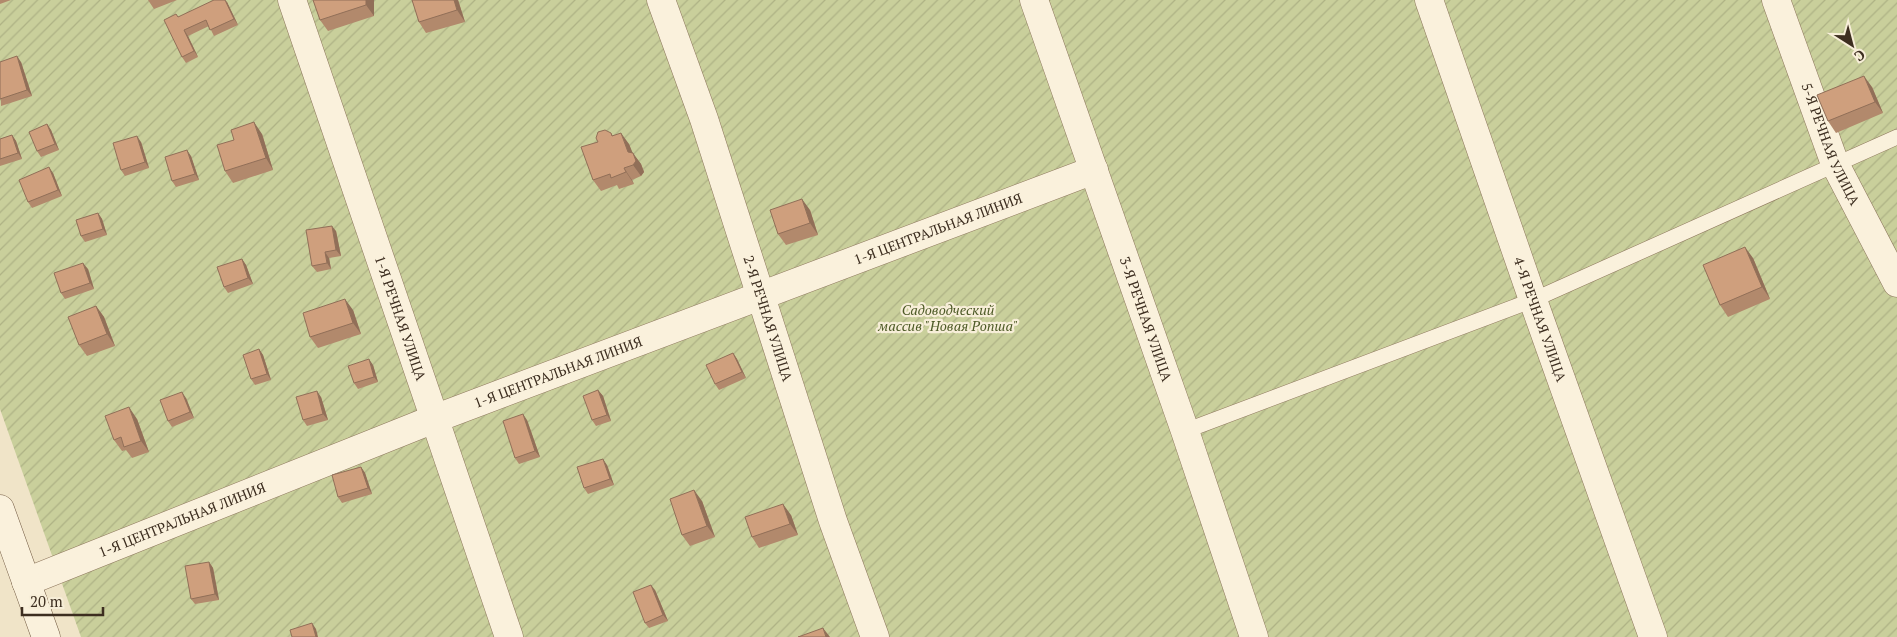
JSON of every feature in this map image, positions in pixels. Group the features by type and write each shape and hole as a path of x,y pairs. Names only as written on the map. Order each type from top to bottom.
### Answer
{"street":[{"name":"1-Я РЕЧНАЯ УЛИЦА","path":"292,0 509,637"},
{"name":"2-Я РЕЧНАЯ УЛИЦА","path":"661,0 704,120 833,521 875,637"},
{"name":"3-Я РЕЧНАЯ УЛИЦА","path":"1034,0 1185,431 1254,637"},
{"name":"4-Я РЕЧНАЯ УЛИЦА","path":"1429,0 1653,637"},
{"name":"5-Я РЕЧНАЯ УЛИЦА","path":"1776,0 1834,164 1897,283"},
{"name":"1-Я ЦЕНТРАЛЬНАЯ ЛИНИЯ","path":"26,582 434,419 1094,170"},
{"path":"0,509 46,637"}],"lane":[{"path":"1185,431 1533,300 1897,137"}],"green space":[{"name":"Садоводческий массив \"Новая Ропша\"","path":"0,0 1897,0 1897,637 81,637 0,409"}],"building":[{"path":"214,0 225,0 234,19 210,30 206,20 184,30 194,51 182,57 164,20 176,14 178,17"},
{"path":"313,0 366,0 366,5 320,20"},
{"path":"412,0 454,0 457,10 419,22"},
{"path":"17,56 27,90 0,99 0,62"},
{"path":"1864,76 1875,102 1828,121 1817,95"},
{"path":"254,122 266,158 225,171 217,145 234,140 231,130"},
{"path":"47,124 55,144 37,151 29,132"},
{"path":"605,130 611,133 612,136 621,133 628,152 633,153 636,161 633,165 624,168 626,172 611,178 610,174 593,180 581,147 598,142 596,138 598,132"},
{"path":"12,135 18,153 0,159 0,139"},
{"path":"137,136 145,162 121,170 113,143"},
{"path":"187,150 195,174 172,181 165,157"},
{"path":"49,167 58,190 28,202 19,180"},
{"path":"802,199 810,223 778,234 770,210"},
{"path":"98,213 103,229 81,236 76,220"},
{"path":"332,226 336,250 325,252 327,263 312,266 306,230"},
{"path":"1745,247 1762,287 1720,305 1703,265"},
{"path":"242,259 248,278 224,287 217,267"},
{"path":"83,263 90,283 61,293 54,273"},
{"path":"345,299 353,323 310,337 303,313"},
{"path":"96,306 107,334 79,345 68,317"},
{"path":"259,349 267,374 251,379 243,355"},
{"path":"733,353 742,372 715,384 706,365"},
{"path":"369,359 374,377 354,383 348,366"},
{"path":"598,390 607,415 592,420 583,396"},
{"path":"317,391 323,414 303,420 296,397"},
{"path":"182,392 190,412 168,421 160,400"},
{"path":"129,407 141,441 124,447 121,437 114,440 105,416"},
{"path":"523,414 535,451 515,458 503,421"},
{"path":"603,459 610,479 584,488 577,467"},
{"path":"361,467 368,488 338,497 332,475"},
{"path":"694,490 707,526 682,535 670,499"},
{"path":"783,504 790,524 752,537 745,517"},
{"path":"209,562 215,594 191,599 185,566"},
{"path":"651,585 663,615 645,623 633,592"},
{"path":"312,623 316,637 292,637 290,630"},
{"path":"823,628 826,637 798,637"}]}
